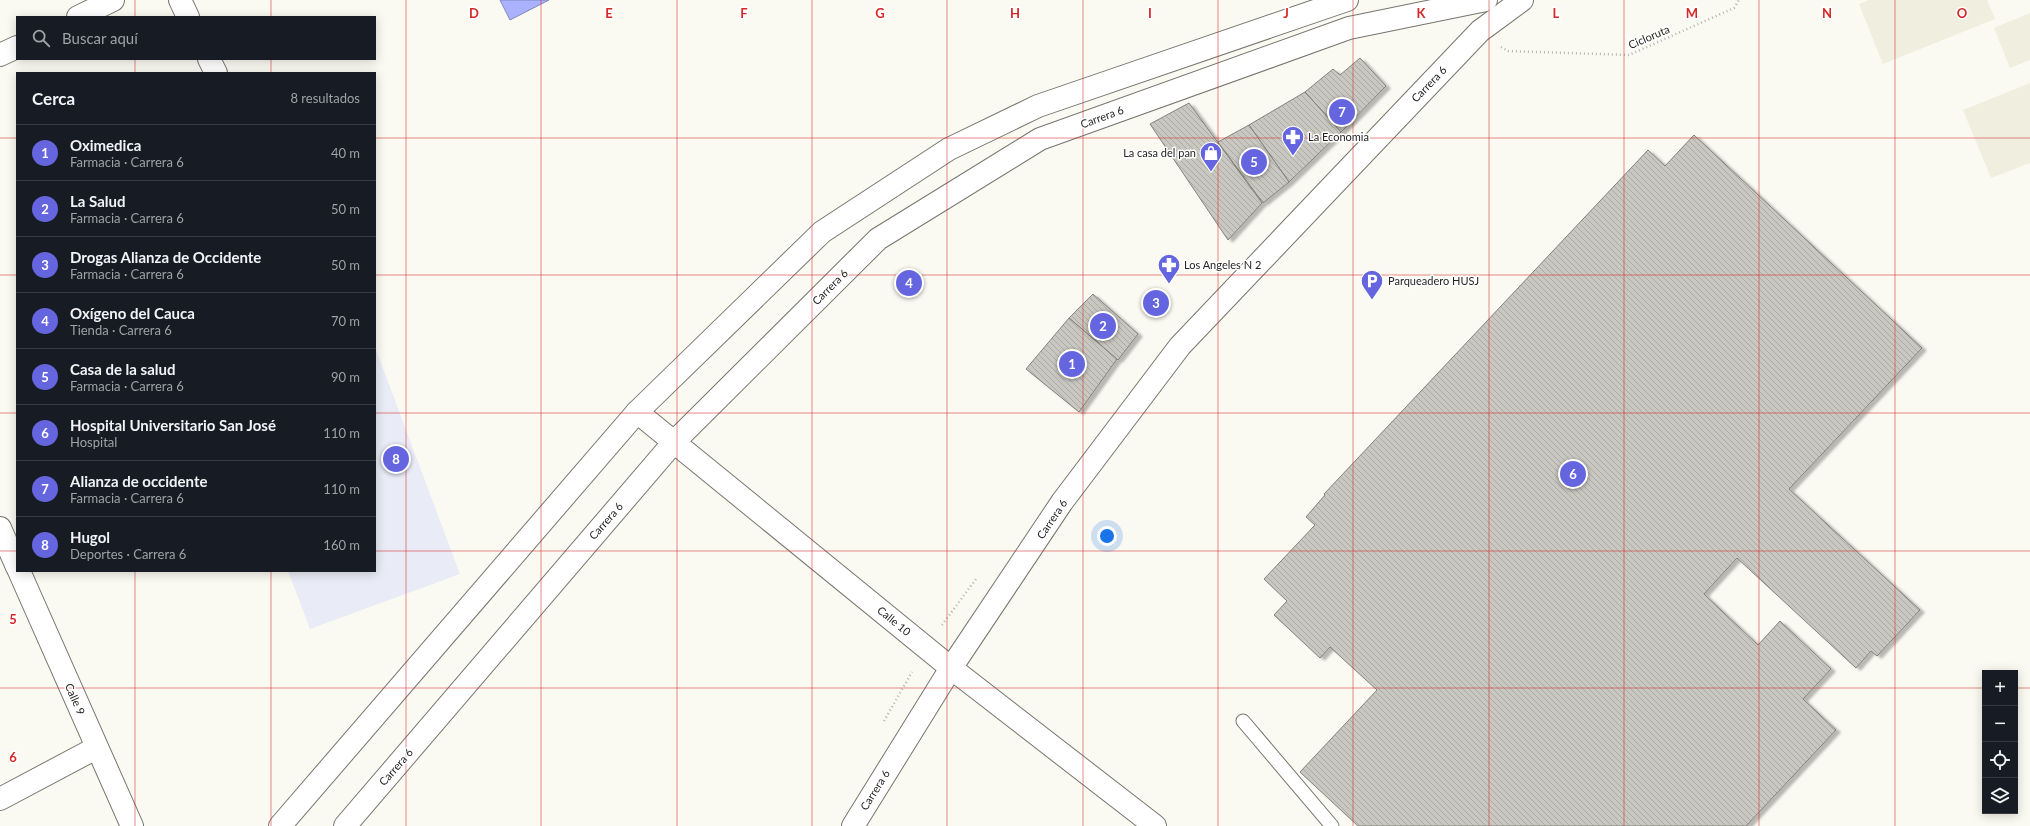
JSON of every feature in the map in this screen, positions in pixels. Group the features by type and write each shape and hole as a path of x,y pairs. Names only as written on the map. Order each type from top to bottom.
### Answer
{"main road":[{"path":"80,16 113,0"},
{"path":"180,0 188,16"},
{"path":"280,826 637,412 822,232 949,149 1038,106 1347,0"},
{"name":"Carrera 6","path":"346,826 674,442 878,239 1040,139 1349,28 1486,0"},
{"name":"Carrera 6","path":"853,826 951,668 1062,502 1180,346 1480,31 1522,0"},
{"path":"0,55 16,47"},
{"path":"210,60 216,72"},
{"name":"Calle 10","path":"637,412 951,668 1155,826"},
{"path":"0,528 16,565"},
{"name":"Calle 9","path":"19,572 96,748 132,826"},
{"path":"0,799 96,748"}],"lane":[{"path":"1243,722 1332,826"}],"path":[{"name":"Cicloruta","path":"1508,51 1629,55 1734,8 1739,0"}],"shaded area":[{"path":"1869,0 1987,0 1995,19 1883,64 1859,4"},
{"path":"2030,13 2030,60 2010,68 1994,28"},
{"path":"2030,83 2030,163 1991,178 1963,110"},
{"path":"376,350 460,574 310,629 288,572 376,572"}],"water":[{"path":"500,0 549,0 510,20"}],"building":[{"path":"1360,58 1386,86 1341,132 1305,92 1333,69 1340,75"},
{"name":"La Economia","path":"1305,92 1341,132 1289,182 1249,125"},
{"name":"La casa del pan","path":"1189,103 1262,203 1228,240 1150,124"},
{"path":"1249,125 1289,182 1263,203 1218,142"},
{"path":"1694,135 1922,348 1789,489 1920,610 1877,656 1871,651 1856,668 1737,558 1704,594 1758,645 1780,621 1831,669 1803,699 1836,730 1746,826 1358,826 1300,772 1377,690 1330,647 1320,658 1274,615 1287,601 1264,579 1315,525 1306,517 1325,495 1324,494 1648,150 1665,166"},
{"path":"1093,294 1138,334 1118,360 1069,318"},
{"path":"1069,318 1117,359 1079,412 1026,369"}],"place":[{"name":"Alianza de occidente","path":"1342,112"},
{"name":"La Economia","path":"1293,156"},
{"name":"Casa de la salud","path":"1254,162"},
{"name":"La casa del pan","path":"1211,172"},
{"name":"Oxígeno del Cauca","path":"909,283"},
{"name":"Los Angeles N 2","path":"1169,284"},
{"name":"Parqueadero HUSJ","path":"1372,300"},
{"name":"Drogas Alianza de Occidente","path":"1156,303"},
{"name":"La Salud","path":"1103,326"},
{"name":"Oximedica","path":"1072,364"},
{"name":"Hugol","path":"396,459"},
{"name":"Hospital Universitario San José","path":"1573,474"}]}
